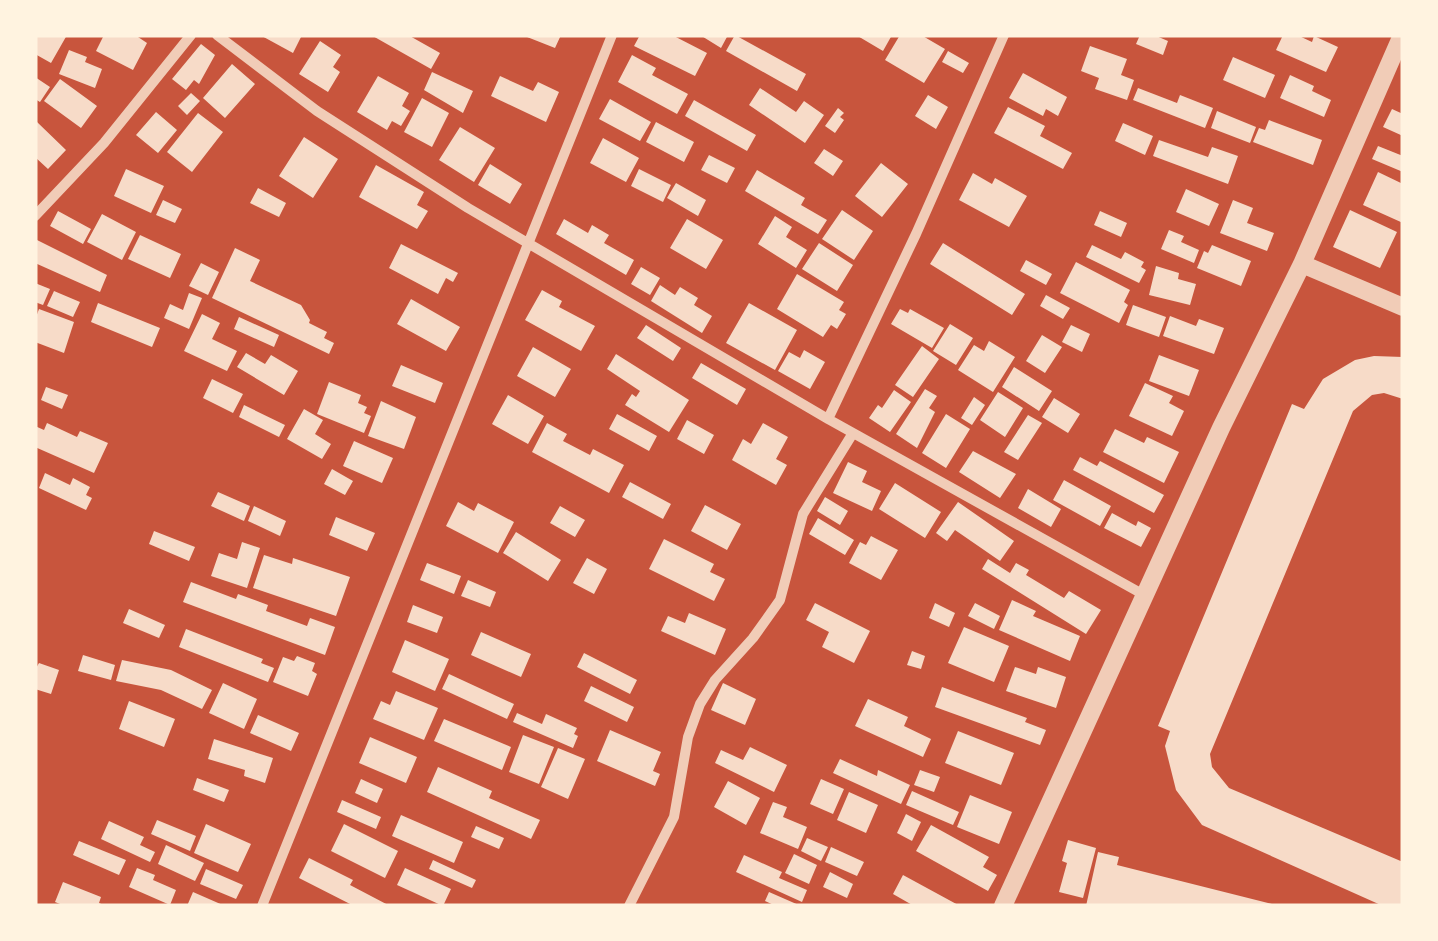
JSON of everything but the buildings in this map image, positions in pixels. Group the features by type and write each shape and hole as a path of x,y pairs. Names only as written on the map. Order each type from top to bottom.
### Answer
{"street":[{"path":"35,216 104,143 191,35"},
{"path":"217,35 317,111 468,208 828,419 1147,597"},
{"path":"262,906 612,35"},
{"path":"828,419 1004,35"},
{"path":"1003,906 1221,428 1302,264 1402,35"},
{"path":"1302,264 1403,307"},
{"path":"629,906 674,817 688,737 700,704 715,680 771,616 789,574 803,514 853,433"}]}
